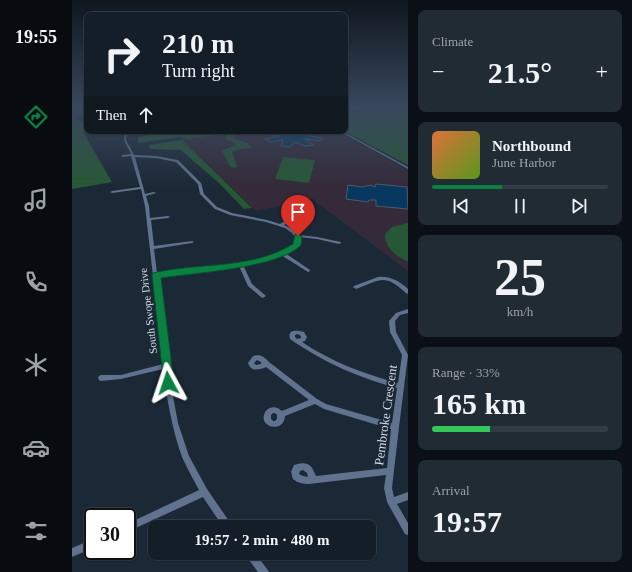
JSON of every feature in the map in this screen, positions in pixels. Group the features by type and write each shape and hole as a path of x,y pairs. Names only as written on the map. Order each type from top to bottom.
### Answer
{"street":[{"name":"South Swope Drive","path":"126,135 125,140 132,155 133,171 142,188 149,219 166,366 175,424 186,457 204,492 223,520"},
{"path":"347,135 408,168"},
{"path":"122,156 132,155 177,160 200,184 202,194 216,208 231,214 281,225 298,236 317,238 339,243"},
{"path":"112,192 142,188"},
{"path":"144,195 154,193"},
{"path":"281,225 289,220 304,215"},
{"path":"149,219 168,217"},
{"path":"156,275 241,265 283,254 297,245 298,236"},
{"path":"152,248 192,242"},
{"path":"283,254 308,271"},
{"path":"241,265 250,285 263,296"},
{"path":"356,287 384,277 394,279 408,292"},
{"name":"Pembroke Crescent","path":"408,311 398,314 392,321 393,332 405,355 394,427 388,488 391,502 408,531"},
{"path":"297,341 316,355 344,369 400,386"},
{"path":"264,360 315,401 349,414 394,427"},
{"path":"101,378 121,377 166,366"},
{"path":"281,414 315,401"},
{"path":"313,480 390,471"},
{"path":"136,524 204,492"},
{"path":"391,502 408,496"},
{"path":"72,553 84,547"},
{"path":"255,560 264,572"}],"shaded area":[{"path":"205,135 343,135 408,170 408,271 312,199 256,211 181,139"}],"green space":[{"path":"72,135 85,135 112,182 72,189"},
{"path":"151,135 220,135 187,139 180,137 138,143 138,137"},
{"path":"225,135 237,135 234,136 235,139 247,143 252,148 232,152 237,167 234,168 230,166 222,151 237,144 226,139"},
{"path":"351,135 408,135 408,165"},
{"path":"182,140 252,208 244,209 219,183 181,150 150,149 149,145"},
{"path":"283,157 315,160 309,183 275,179"},
{"path":"408,223 408,262 392,251 385,239 385,234 392,227"}],"building":[{"path":"271,135 311,135 310,136 323,138 321,141 305,139 313,145 305,146 295,142 290,147 281,146 283,140 270,142 265,139 280,136"},
{"path":"376,184 407,187 408,209 376,206 376,200 369,200 368,202 346,199 348,185 362,187 371,185 375,187"}],"route":[{"path":"168,383 156,275 241,265 254,262 289,252 297,245 299,240 298,236"}]}
